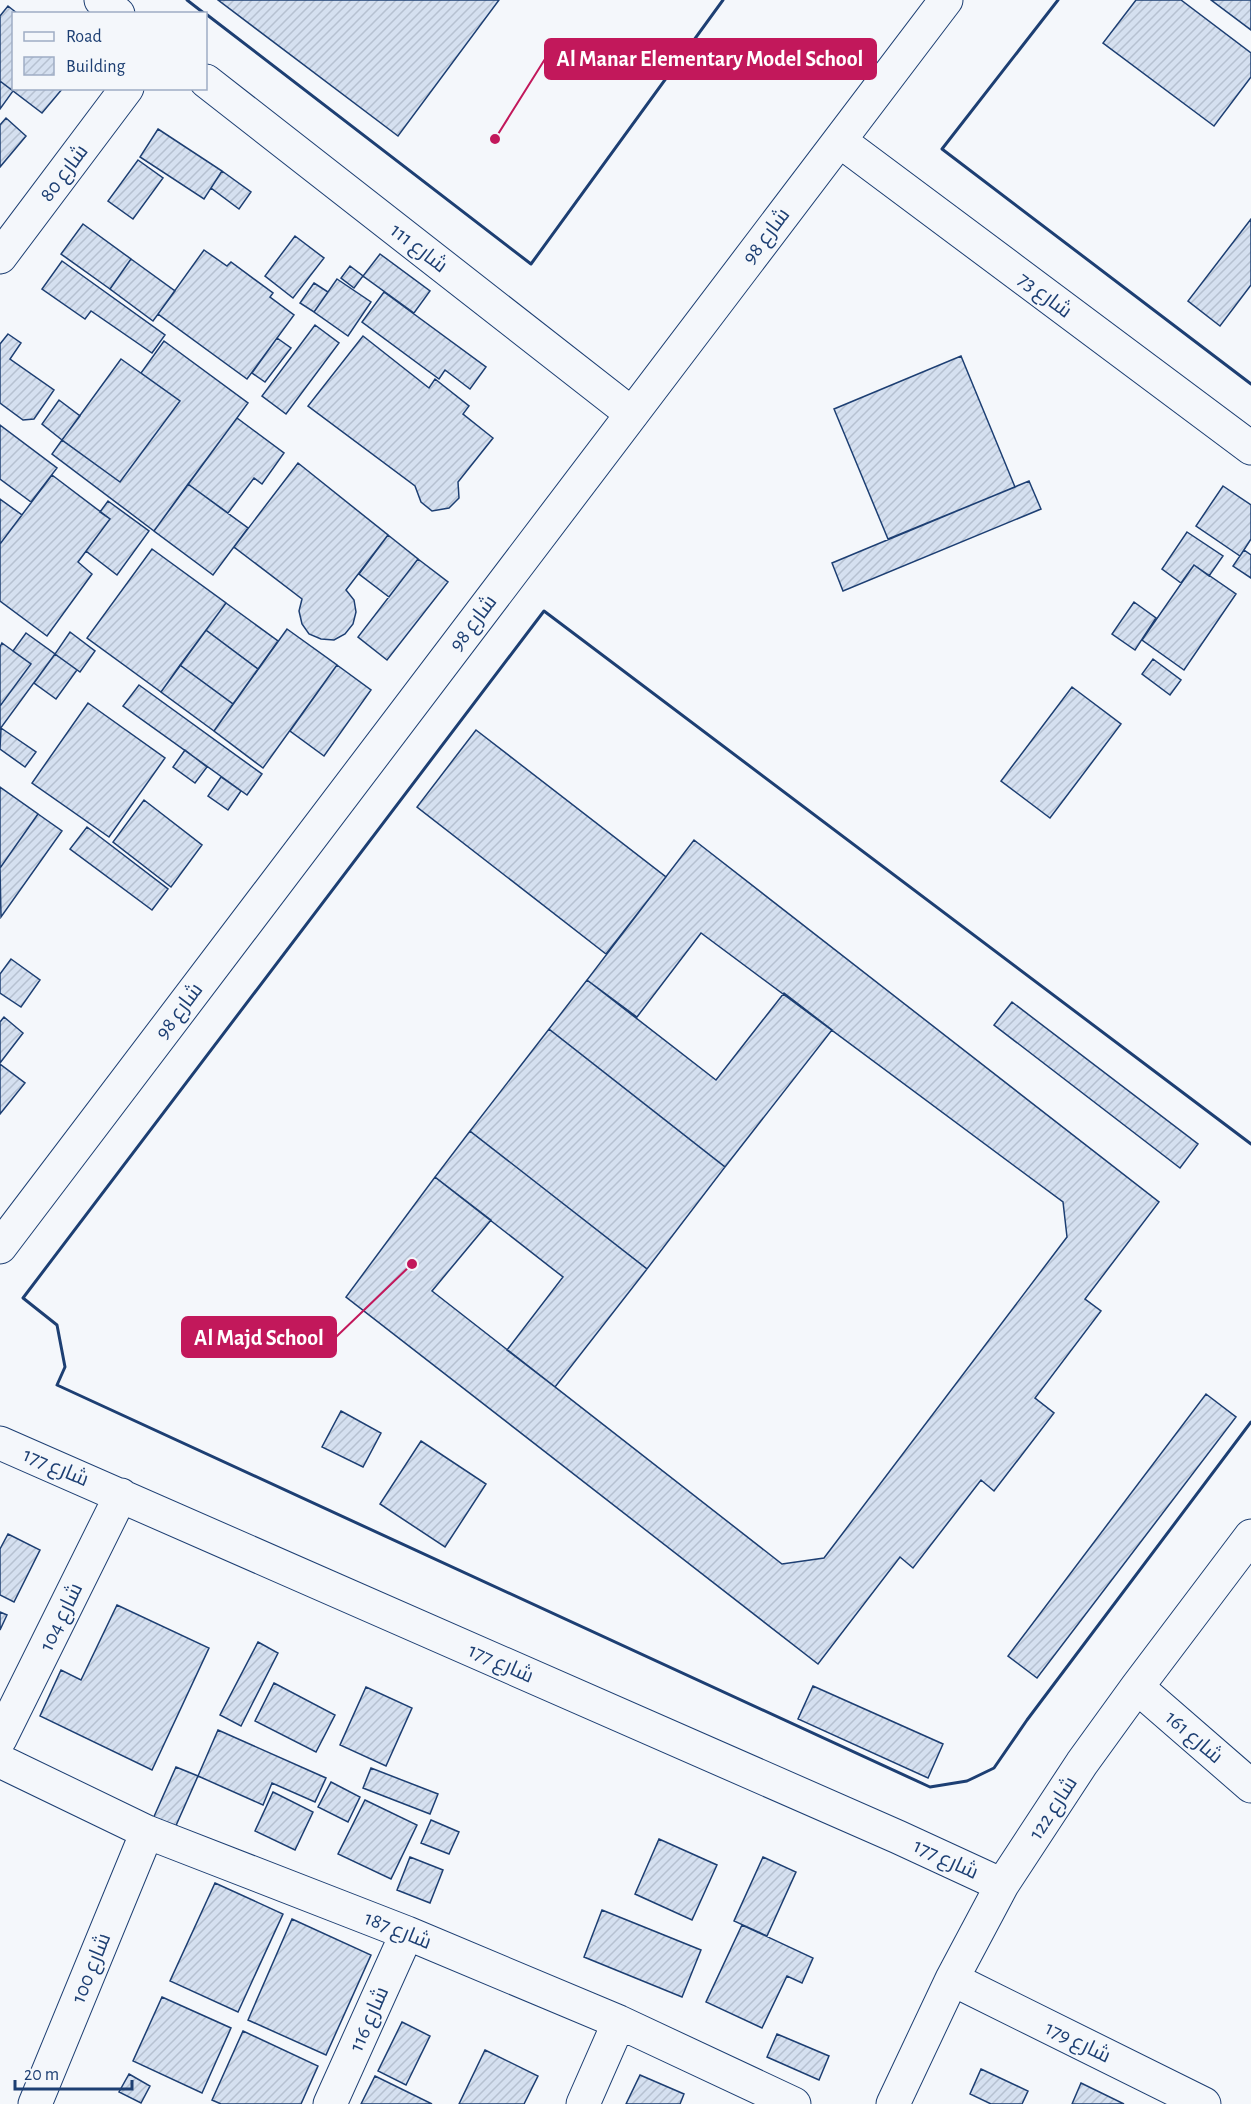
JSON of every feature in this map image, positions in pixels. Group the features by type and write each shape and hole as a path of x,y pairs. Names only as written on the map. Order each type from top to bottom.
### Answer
{"street":[{"path":"101,0 116,12"},
{"name":"شارع 98","path":"0,1247 946,0"},
{"name":"شارع 111","path":"207,82 632,414"},
{"name":"شارع 80","path":"0,257 125,90"},
{"name":"شارع 73","path":"840,141 1251,448"},
{"name":"شارع 177","path":"0,1443 866,1822 1002,1885"},
{"name":"شارع 104","path":"0,1739 121,1496"},
{"name":"شارع 122","path":"893,2104 952,1979 1002,1885 1082,1763 1251,1536"},
{"name":"شارع 161","path":"1137,1687 1251,1786"},
{"name":"شارع 187","path":"0,1761 147,1832 407,1933 619,2022 794,2104"},
{"name":"شارع 100","path":"35,2104 147,1832"},
{"name":"شارع 116","path":"330,2104 407,1933"},
{"name":"شارع 179","path":"952,1979 1204,2104"},
{"path":"584,2104 619,2022"}],"building":[{"path":"218,0 499,0 398,136"},
{"path":"1136,0 1181,0 1251,53 1251,77 1214,126 1103,43"},
{"path":"1211,0 1251,0 1251,30"},
{"path":"8,6 16,12 12,12 12,90 61,90 42,113 0,81 0,16"},
{"path":"0,81 13,91 0,109"},
{"path":"6,118 26,136 0,167 0,125"},
{"path":"158,129 222,171 204,199 140,157"},
{"path":"138,160 163,178 133,219 108,201"},
{"path":"222,171 251,192 239,209 211,188"},
{"path":"1251,219 1251,285 1220,326 1188,301"},
{"path":"83,224 131,259 110,289 61,254"},
{"path":"295,236 324,258 293,298 265,276"},
{"path":"204,250 227,266 231,262 273,293 270,297 294,315 247,379 158,314"},
{"path":"380,254 430,291 414,313 363,276"},
{"path":"131,259 175,291 153,321 110,289"},
{"path":"62,261 165,335 152,353 91,311 85,319 42,289"},
{"path":"350,266 363,276 354,288 341,278"},
{"path":"337,279 371,302 348,336 314,312"},
{"path":"314,283 328,292 314,312 300,303"},
{"path":"384,292 486,367 470,389 445,370 439,379 362,322"},
{"path":"315,325 339,343 286,414 262,396"},
{"path":"8,334 21,343 10,359 54,390 34,419 23,420 0,403 0,344"},
{"path":"363,336 429,388 435,379 469,406 463,414 493,438 458,482 459,498 449,508 432,511 421,502 415,486 308,406"},
{"path":"277,338 291,348 265,382 252,373"},
{"path":"164,341 248,403 154,531 52,454 62,440 120,482 180,401 141,373"},
{"path":"961,356 1015,487 888,539 834,409"},
{"path":"121,359 180,401 120,482 62,440"},
{"path":"59,400 80,416 62,440 42,424"},
{"path":"237,418 284,453 262,484 254,478 228,513 188,484"},
{"path":"0,425 57,468 31,502 0,479"},
{"path":"298,463 388,535 346,590 354,600 356,612 353,624 345,634 334,640 321,639 309,634 302,624 299,611 302,599 234,547"},
{"path":"52,475 110,519 78,562 92,574 47,636 0,601 0,544"},
{"path":"1029,481 1041,509 843,591 832,563"},
{"path":"188,484 248,528 213,575 154,531"},
{"path":"1223,486 1251,505 1251,539 1240,556 1196,526"},
{"path":"0,499 22,515 0,544"},
{"path":"108,501 149,531 117,575 86,551 110,519 100,512"},
{"path":"1187,532 1223,556 1209,576 1194,565 1181,583 1162,569"},
{"path":"388,535 418,559 389,597 359,574"},
{"path":"152,549 226,603 161,692 87,638"},
{"path":"1244,550 1251,555 1251,578 1233,566"},
{"path":"418,559 448,582 387,660 358,637"},
{"path":"1194,565 1236,594 1184,670 1142,640"},
{"path":"1134,602 1156,618 1135,650 1112,634"},
{"path":"226,603 278,641 258,669 206,630"},
{"path":"287,629 337,665 263,768 214,731"},
{"path":"206,630 258,669 233,704 180,665"},
{"path":"70,632 95,651 80,672 55,654"},
{"path":"26,633 55,654 0,729 0,706 31,664 13,651"},
{"path":"2,643 31,664 0,706 0,647"},
{"path":"55,654 77,670 56,699 34,683"},
{"path":"1153,659 1181,680 1170,695 1142,674"},
{"path":"180,665 233,704 214,731 161,692"},
{"path":"337,665 371,690 324,756 290,731"},
{"path":"139,685 262,774 247,795 123,706"},
{"path":"1072,687 1121,724 1050,818 1001,781"},
{"path":"88,703 165,758 109,837 32,783"},
{"path":"1,728 36,752 25,767 0,749"},
{"path":"476,730 666,877 606,954 417,807"},
{"path":"185,750 207,767 195,783 173,767"},
{"path":"221,777 241,791 228,810 208,796"},
{"path":"0,787 38,814 0,868"},
{"path":"144,800 202,845 171,887 113,842"},
{"path":"38,814 62,831 1,917 0,868"},
{"path":"87,827 168,889 152,910 70,849"},
{"path":"694,840 1159,1202 1085,1299 1101,1311 1035,1398 1054,1413 994,1491 981,1480 913,1568 900,1557 818,1664 346,1297 435,1177 491,1220 432,1291 782,1564 824,1558 1067,1237 1063,1202 701,933 637,1017 587,980"},
{"path":"11,959 40,980 21,1007 0,993 0,974"},
{"path":"587,980 716,1080 784,993 832,1030 725,1167 549,1029"},
{"path":"1012,1002 1198,1144 1180,1168 994,1025"},
{"path":"4,1017 23,1033 0,1063 0,1022"},
{"path":"549,1029 725,1167 647,1269 470,1131"},
{"path":"0,1064 25,1083 0,1114"},
{"path":"470,1131 647,1269 555,1387 507,1350 563,1277 435,1177"},
{"path":"1206,1394 1236,1417 1037,1678 1008,1656"},
{"path":"341,1411 381,1433 363,1467 322,1447"},
{"path":"421,1441 486,1484 445,1547 380,1504"},
{"path":"8,1534 40,1550 14,1602 0,1595 0,1549"},
{"path":"117,1605 209,1648 152,1770 40,1716 61,1670 81,1680"},
{"path":"0,1612 7,1615 0,1630"},
{"path":"258,1642 278,1653 241,1726 220,1715"},
{"path":"274,1683 335,1715 316,1752 255,1721"},
{"path":"813,1686 943,1744 928,1778 798,1719"},
{"path":"366,1687 412,1708 386,1766 340,1745"},
{"path":"218,1730 326,1778 315,1802 272,1783 263,1805 198,1776"},
{"path":"176,1767 198,1776 174,1830 152,1821"},
{"path":"371,1768 438,1794 430,1814 363,1788"},
{"path":"331,1782 360,1797 348,1822 318,1807"},
{"path":"273,1792 313,1812 295,1850 255,1831"},
{"path":"365,1800 417,1825 391,1879 338,1854"},
{"path":"431,1820 459,1832 449,1854 421,1843"},
{"path":"659,1839 717,1865 692,1920 635,1894"},
{"path":"410,1857 443,1870 430,1903 397,1890"},
{"path":"763,1857 796,1872 767,1936 734,1921"},
{"path":"215,1883 283,1914 238,2012 170,1981"},
{"path":"602,1910 701,1950 682,1997 584,1957"},
{"path":"292,1919 371,1955 326,2055 248,2020"},
{"path":"742,1925 813,1958 802,1983 787,1976 762,2028 706,2002"},
{"path":"162,1997 231,2028 202,2093 133,2061"},
{"path":"402,2022 430,2036 406,2085 378,2071"},
{"path":"243,2031 318,2066 301,2104 221,2104 212,2100"},
{"path":"777,2034 829,2056 819,2080 767,2057"},
{"path":"485,2050 538,2076 524,2104 459,2104"},
{"path":"981,2069 1028,2091 1022,2104 991,2104 970,2094"},
{"path":"129,2074 150,2086 141,2103 119,2092"},
{"path":"640,2075 684,2094 680,2104 626,2104"},
{"path":"375,2076 432,2104 361,2104"},
{"path":"1081,2083 1124,2104 1072,2104"}],"wall":[{"path":"187,0 202,12"},
{"path":"207,15 531,264 723,0"},
{"path":"1058,0 942,149 1251,384"},
{"path":"1251,1144 544,611 23,1298 57,1325 65,1367 57,1385 930,1787 967,1781 994,1768 1027,1720 1251,1422"}],"place":[{"name":"Al Manar Elementary Model School","path":"495,139"},
{"name":"Al Majd School","path":"412,1264"}]}
